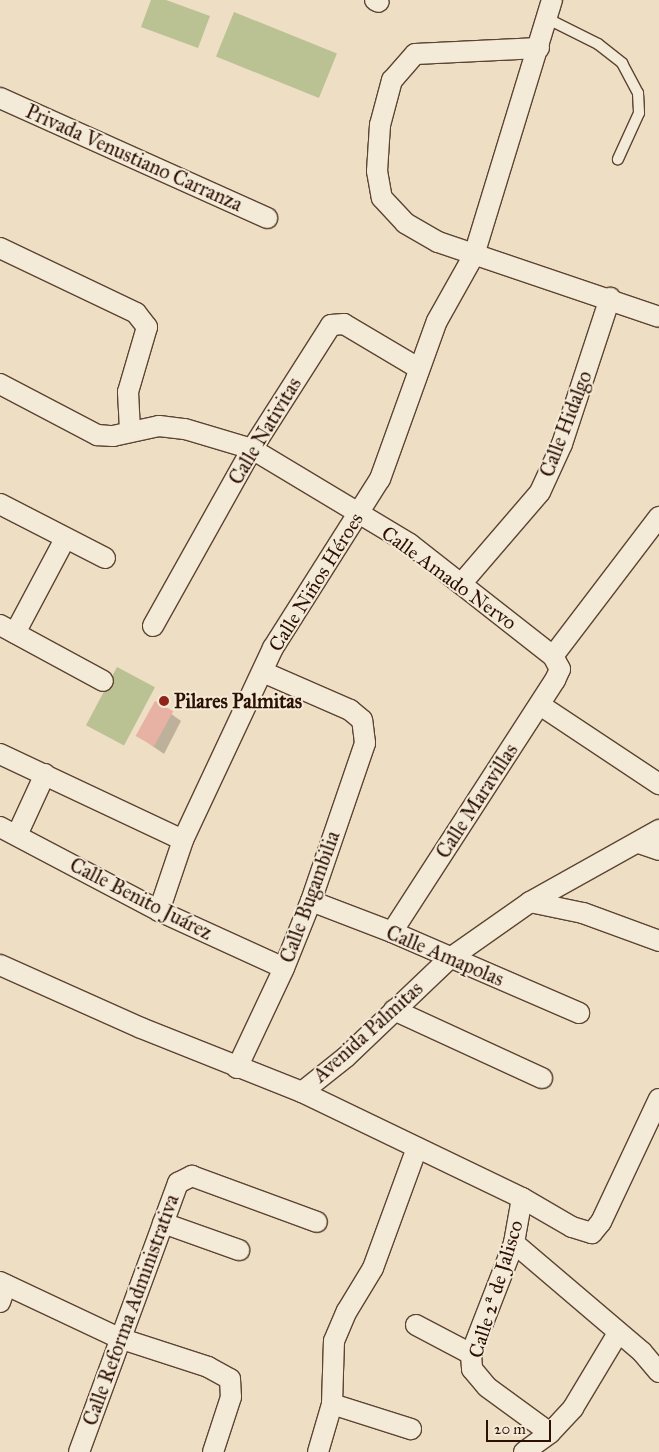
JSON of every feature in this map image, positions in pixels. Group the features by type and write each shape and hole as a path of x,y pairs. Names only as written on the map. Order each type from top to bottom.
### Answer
{"street":[{"name":"Calle Niños Héroes","path":"159,911 183,840 273,648 380,479 418,368 437,321 474,255 550,9"},
{"path":"539,48 415,54 392,80 380,125 377,171 382,198 405,223 438,242 610,298 659,317"},
{"name":"Privada Venustiano Carranza","path":"0,98 267,218"},
{"path":"0,248 136,313 147,327 128,392 130,430"},
{"name":"Calle Hidalgo","path":"461,584 540,492 562,444 610,298"},
{"name":"Calle Nativitas","path":"153,626 252,449 331,325 344,324 418,368"},
{"name":"Calle Amado Nervo","path":"0,384 97,435 113,436 130,430 159,426 185,429 252,449 410,544 556,662"},
{"path":"0,504 105,558"},
{"name":"Calle Maravillas","path":"392,932 540,705 556,662 659,517"},
{"path":"65,539 7,629 103,681"},
{"name":"Calle Bugambilia","path":"237,1068 284,968 310,902 365,743 362,720 350,710 263,672"},
{"path":"540,705 659,784"},
{"path":"0,754 183,840"},
{"path":"9,831 45,774"},
{"name":"Avenida Palmitas","path":"0,966 237,1068 302,1092 346,1057 449,959 530,902 639,843 659,830"},
{"name":"Calle Benito Juárez","path":"9,831 159,911 284,968"},
{"path":"639,843 659,850"},
{"name":"Calle Amapolas","path":"310,902 392,932 449,959 579,1013"},
{"path":"530,902 583,913 659,941"},
{"path":"394,1010 542,1078"},
{"path":"302,1092 522,1198 572,1227 592,1233 601,1222 659,1099"},
{"path":"318,1452 332,1404 334,1341 347,1311 373,1268 417,1148"},
{"name":"Calle Reforma Administrativa","path":"79,1452 119,1338 178,1183 192,1176 317,1222"},
{"name":"Calle 2ª de Jalisco","path":"522,1198 514,1243 471,1354 472,1369 486,1387 550,1433"},
{"path":"163,1223 239,1250"},
{"path":"514,1243 618,1333 659,1372"},
{"path":"2,1290 119,1338 208,1367 230,1379 231,1397 213,1452"},
{"path":"416,1325 471,1354"},
{"path":"524,1452 550,1433 573,1408 618,1333"},
{"path":"332,1404 411,1429"}],"lane":[{"path":"550,9 622,63 638,93 639,113 618,159"}],"green space":[{"path":"151,0 166,0 210,16 198,48 141,27"},
{"path":"234,12 337,54 319,98 216,57"},
{"path":"117,667 155,687 124,745 86,725"}],"building":[{"path":"155,701 173,711 154,746 136,736"}],"place":[{"name":"Pilares Palmitas","path":"164,701"}]}
